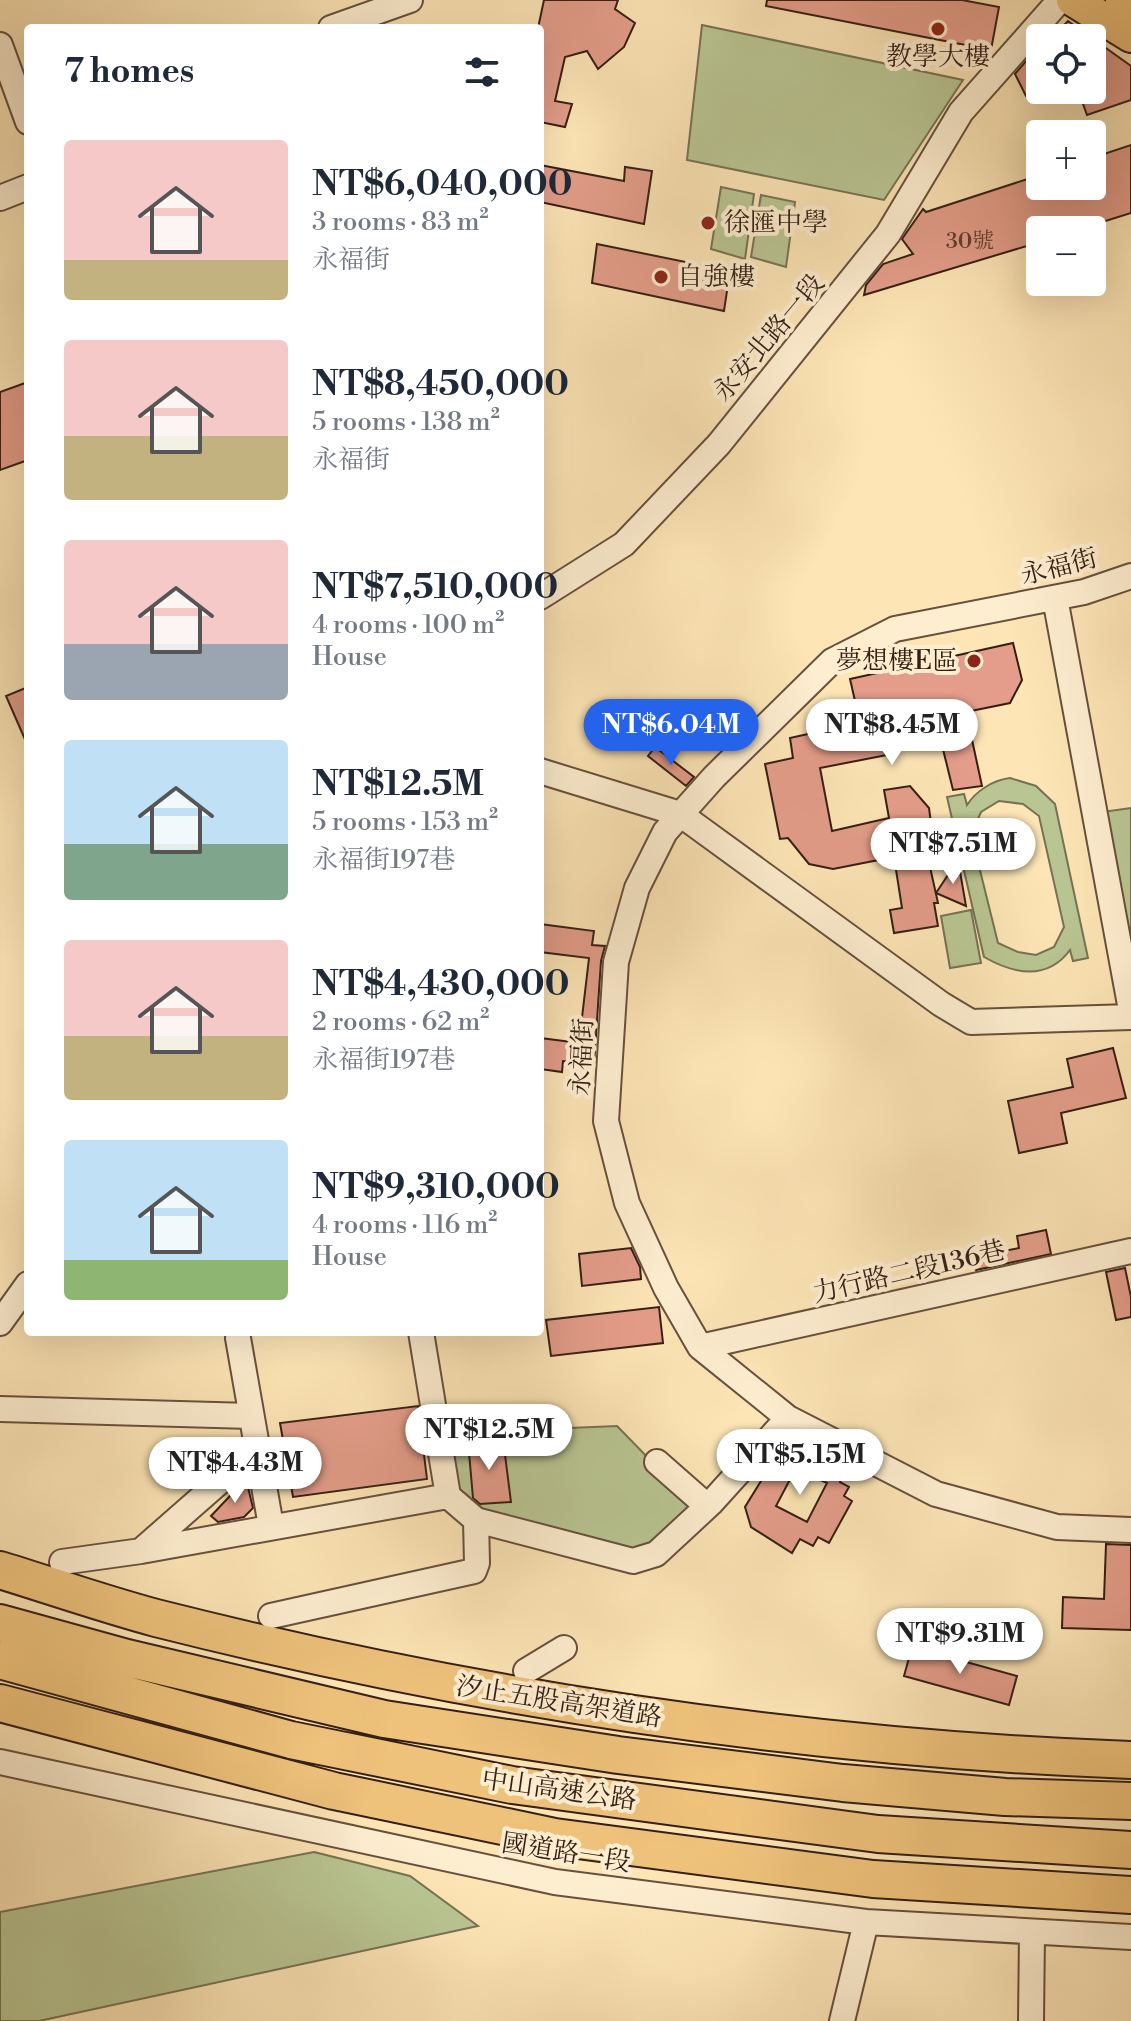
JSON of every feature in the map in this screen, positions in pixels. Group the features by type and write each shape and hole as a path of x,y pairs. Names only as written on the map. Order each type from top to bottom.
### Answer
{"highway":[{"name":"汐止五股高架道路","path":"0,1570 154,1617 463,1687 746,1732 1000,1755 1131,1760"},
{"name":"中山高速公路","path":"0,1623 127,1658 384,1719 618,1755 843,1783 1005,1797 1131,1801"},
{"name":"中山高速公路","path":"0,1660 291,1740 512,1785 878,1834 1131,1850"},
{"path":"0,1703 334,1791 555,1837 873,1879 1131,1895"}],"main road":[{"path":"1073,0 1126,17"}],"street":[{"path":"342,24 410,0"},
{"name":"永安北路一段","path":"544,594 624,544 719,444 888,234 961,112 1060,0"},
{"path":"0,45 24,111"},
{"path":"0,198 24,189"},
{"name":"永福街","path":"1131,576 1055,598 895,629 832,661 714,777 665,832 637,888 616,962 606,1121 627,1203 666,1288 700,1347 788,1418 936,1494 1057,1527 1131,1530"},
{"path":"1055,598 1131,1010"},
{"path":"544,772 680,814 941,1004 971,1022 1131,1017"},
{"name":"力行路二段136巷","path":"700,1347 1131,1251"},
{"path":"0,1323 24,1290"},
{"path":"422,1336 448,1496 476,1520 633,1561 656,1554 707,1506 788,1418"},
{"path":"238,1338 271,1526"},
{"path":"0,1409 251,1416"},
{"path":"141,1551 257,1449"},
{"path":"657,1462 707,1506"},
{"path":"62,1562 141,1551 448,1496"},
{"path":"271,1616 474,1571 477,1563 476,1520"},
{"path":"526,1671 564,1648"},
{"name":"國道路一段","path":"0,1762 555,1882 866,1922 1131,1937"},
{"path":"842,2021 866,1922"},
{"path":"1031,2021 1032,1933"}],"green space":[{"path":"702,25 963,80 884,200 687,160"},
{"path":"721,187 754,194 745,259 711,249"},
{"path":"761,195 795,202 786,267 751,257"},
{"path":"1010,778 1036,786 1055,804 1088,958 1073,961 1070,950 1051,967 1030,972 984,957 947,797 964,794 967,805 986,787","holes":["999,801 1023,804 1039,816 1064,927 1054,947 1036,955 1018,952 998,943 971,834 981,812"]},
{"path":"1131,808 1131,966 1102,812"},
{"path":"971,910 981,963 950,968 941,916"},
{"path":"617,1426 694,1505 652,1550 632,1552 472,1510 461,1498 445,1433"},
{"path":"314,1852 410,1876 478,1926 39,2021 0,2021 0,1912"}],"building":[{"path":"544,0 618,0 615,9 635,23 624,47 598,69 587,51 565,57 555,101 572,104 565,127 544,123 544,24 539,24"},
{"name":"教學大樓","path":"767,0 962,0 999,7 991,50 766,6"},
{"path":"1106,48 1131,66 1131,100 1087,115 1083,104 1106,104"},
{"path":"1026,61 1026,96 1015,74"},
{"path":"1131,145 1131,213 1106,221 1106,216 1026,216 1026,246 864,295 866,285 883,264 913,254 902,239 923,209 926,212 1026,180 1026,200 1106,200 1106,153"},
{"path":"544,166 624,181 625,167 652,171 644,224 544,203"},
{"name":"自強樓","path":"597,244 730,271 724,311 592,283"},
{"path":"24,383 24,461 0,470 0,392"},
{"path":"1013,643 1022,680 1010,703 966,712 982,786 953,790 940,737 885,748 887,755 820,768 832,831 889,818 884,790 910,786 929,808 931,823 922,831 938,903 934,903 938,926 894,933 890,910 902,908 894,857 833,869 809,864 788,838 780,839 765,764 793,758 790,738 817,732 815,722 858,714 850,679"},
{"path":"24,689 24,737 6,696"},
{"path":"655,747 694,777 686,786 648,756"},
{"path":"958,860 966,906 936,893"},
{"path":"544,925 594,931 592,945 605,946 601,961 594,1065 563,1061 562,1072 544,1070 544,1039 579,1043 589,958 544,952"},
{"path":"1113,1048 1126,1098 1061,1113 1067,1143 1019,1153 1008,1101 1073,1087 1067,1059"},
{"path":"1046,1230 1051,1254 976,1270 973,1257 1019,1248 1017,1236"},
{"path":"631,1248 640,1267 641,1279 582,1286 579,1254"},
{"path":"1125,1268 1131,1297 1131,1317 1116,1320 1106,1272"},
{"path":"659,1307 663,1343 551,1356 546,1320"},
{"path":"418,1406 427,1479 293,1497 280,1423"},
{"path":"503,1439 511,1502 480,1504 473,1498 468,1441"},
{"path":"797,1439 848,1466 840,1482 849,1487 844,1496 852,1501 829,1543 818,1537 813,1546 800,1539 792,1553 751,1527 745,1507 788,1441","holes":["796,1468 827,1483 807,1522 776,1506"]},
{"path":"246,1479 253,1508 244,1517 218,1522 211,1516"},
{"path":"1106,1544 1131,1545 1131,1630 1062,1628 1063,1597 1104,1599"},
{"path":"912,1647 1017,1676 1009,1705 904,1676"}],"place":[{"name":"教學大樓","path":"938,29"},
{"name":"徐匯中學","path":"708,223"},
{"name":"自強樓","path":"661,277"},
{"name":"夢想樓E區","path":"974,661"}]}
